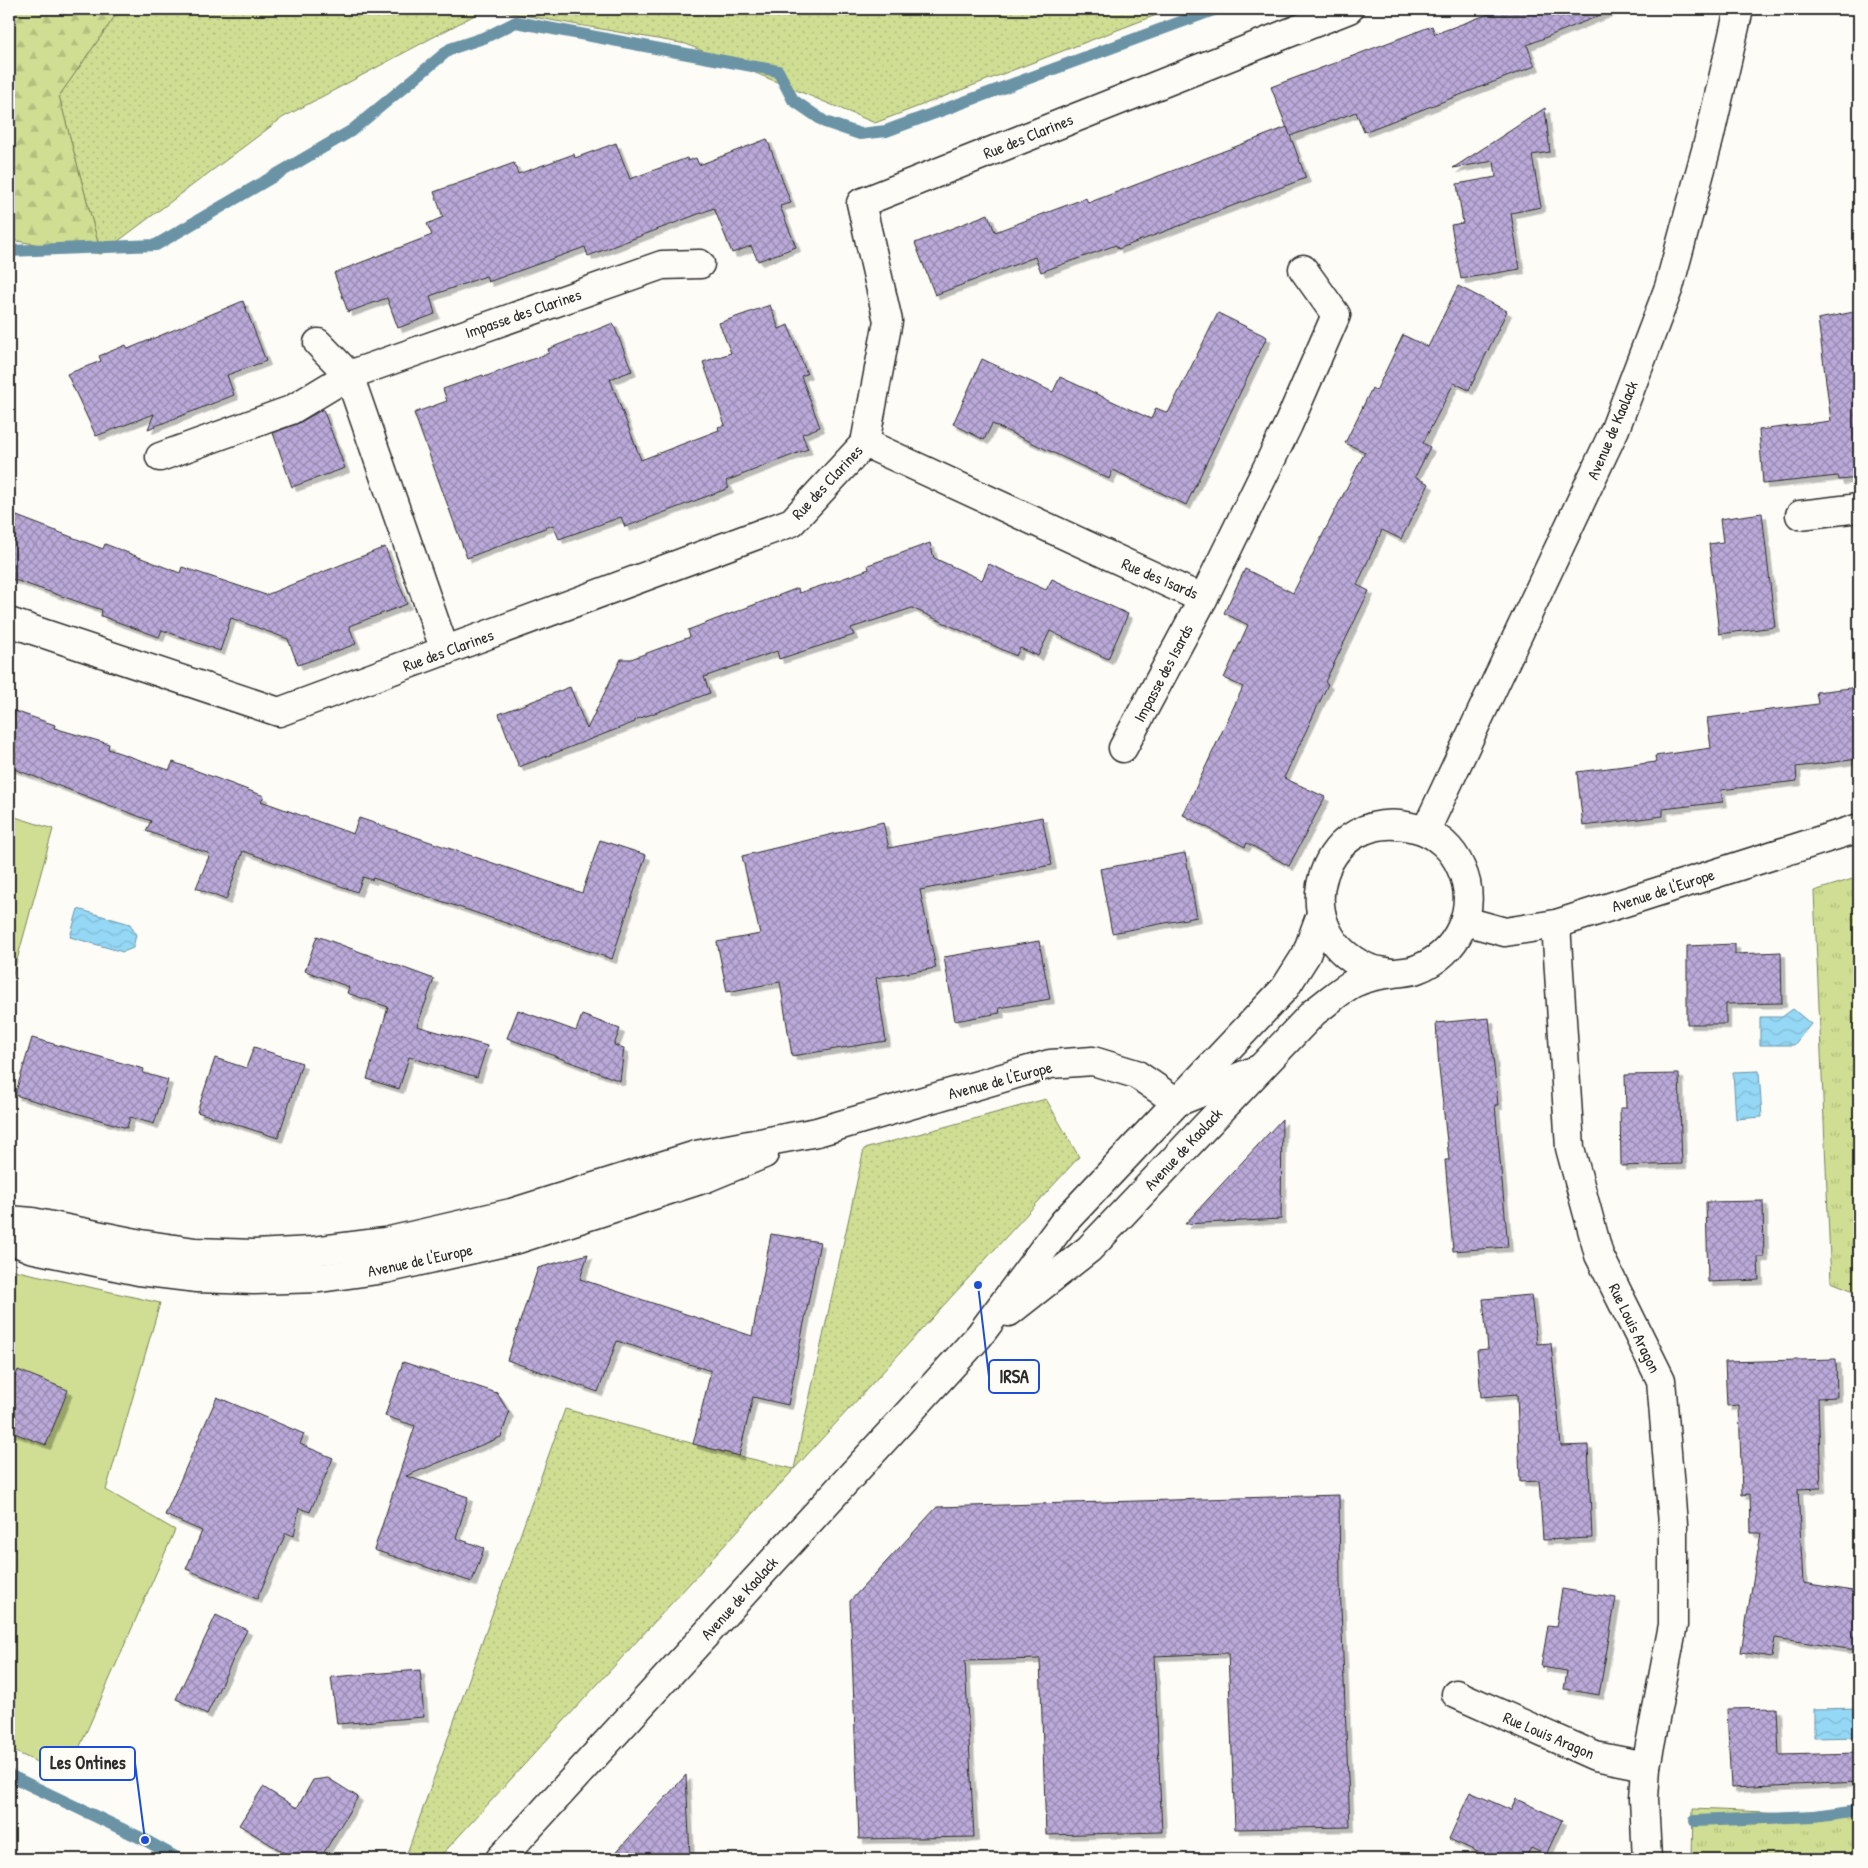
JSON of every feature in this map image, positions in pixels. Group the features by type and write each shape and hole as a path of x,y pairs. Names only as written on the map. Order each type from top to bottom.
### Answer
{"street":[{"name":"Rue des Clarines","path":"9,622 279,712 792,522 865,443 888,321 861,203 1349,9"},
{"name":"Avenue de Kaolack","path":"1426,830 1615,429 1669,287 1709,139 1739,9"},
{"name":"Impasse des Clarines","path":"160,457 291,410 349,375 662,264 700,264"},
{"name":"Rue des Isards","path":"865,443 1203,598 1288,425 1336,314 1303,269"},
{"path":"318,343 349,375 445,651"},
{"path":"1800,515 1859,508"},
{"name":"Impasse des Isards","path":"1123,748 1203,598"},
{"name":"Avenue de Kaolack","path":"979,1336 1089,1249 1314,1012 1354,983 1391,973 1416,970 1437,959 1454,942 1465,921 1468,899 1466,878 1457,859 1443,842 1426,830 1403,824 1379,825 1357,833 1339,848 1325,867 1319,890 1321,914 1330,937 1346,955 1367,968 1391,973"},
{"name":"Avenue de l'Europe","path":"1465,921 1505,932 1556,924 1859,828"},
{"name":"Avenue de Kaolack","path":"500,1859 979,1336 1063,1223 1285,988 1306,955 1321,914"},
{"name":"Rue Louis Aragon","path":"1556,924 1570,1148 1599,1255 1661,1380 1673,1524 1673,1625 1646,1766 1644,1799 1647,1859"},
{"name":"Avenue de l'Europe","path":"9,1220 32,1222 141,1244 195,1252 254,1254 313,1251 385,1242 511,1213 696,1155 816,1132 1050,1064 1093,1062 1136,1074 1177,1102"},
{"path":"1177,1102 1260,1069"},
{"name":"Avenue de l'Europe","path":"9,1239 30,1248 139,1271 197,1278 254,1280 329,1277 385,1269 518,1239 706,1178 816,1132"},
{"name":"Rue Louis Aragon","path":"1456,1694 1595,1756 1646,1766"}],"green space":[{"path":"9,9 120,9 59,96 101,254 9,240"},
{"path":"120,9 486,9 282,118 101,254 59,96"},
{"path":"488,9 1172,9 875,123 686,44"},
{"path":"9,815 53,829 9,989"},
{"path":"1859,877 1859,1293 1831,1282 1814,891"},
{"path":"1046,1099 1079,1157 438,1859 405,1859 565,1409 794,1469 864,1149"},
{"path":"9,1269 160,1303 106,1490 175,1530 67,1776 9,1749"},
{"path":"1859,1806 1859,1859 1692,1859 1693,1809 1791,1813"}],"water":[{"path":"78,909 130,924 136,935 133,948 123,952 70,937"},
{"path":"1793,1009 1811,1024 1794,1045 1760,1045 1760,1017 1782,1017"},
{"path":"1759,1071 1762,1117 1736,1119 1733,1072"},
{"path":"1859,1708 1859,1737 1814,1738 1814,1709"}],"building":[{"path":"1502,9 1613,10 1527,45 1535,66 1364,132 1356,112 1290,136 1271,87 1432,26 1435,34"},
{"path":"1545,108 1550,152 1532,155 1541,207 1511,213 1520,269 1461,279 1451,225 1463,223 1457,184 1496,177 1494,161 1453,168"},
{"path":"1287,127 1306,178 1118,249 1116,245 1041,272 1035,257 935,295 915,243 988,214 995,232 1086,198 1088,203"},
{"path":"767,139 791,203 780,206 796,247 758,261 751,246 732,253 714,208 588,256 585,247 488,282 486,276 430,296 435,314 398,328 387,298 348,312 334,273 432,235 427,224 443,217 434,192 514,163 518,174 574,154 575,158 616,143 630,179 687,158 688,161 696,158 699,165"},
{"path":"1458,286 1507,311 1469,390 1454,383 1423,443 1430,447 1415,477 1429,484 1401,539 1382,530 1357,585 1369,591 1325,682 1328,684 1284,778 1325,797 1289,866 1247,843 1245,847 1183,815 1243,687 1224,678 1248,625 1224,613 1245,569 1293,593 1365,452 1345,443 1372,388 1376,391 1403,335 1428,347"},
{"path":"243,301 266,361 227,375 234,395 148,429 154,414 96,436 67,374 101,361 99,356 126,345 128,349"},
{"path":"770,305 779,329 788,325 807,374 801,376 820,427 802,434 808,449 726,481 729,488 625,527 621,517 559,539 553,525 467,558 414,413 447,401 443,389 483,375 484,377 549,353 548,349 613,323 632,371 610,379 641,460 719,430 718,427 725,425 703,362 731,353 719,323"},
{"path":"1859,311 1859,478 1839,480 1838,476 1763,484 1759,430 1831,421 1818,319"},
{"path":"1218,313 1267,337 1186,505 1113,470 1109,479 992,424 984,440 953,424 982,359 1053,392 1060,377 1151,419 1156,408 1168,413"},
{"path":"323,409 345,468 292,487 273,433 299,423"},
{"path":"9,513 103,549 105,544 180,573 182,567 266,595 385,547 407,604 349,626 356,644 298,665 288,639 231,618 220,651 162,630 159,637 101,616 102,610 9,578"},
{"path":"1762,513 1775,627 1719,634 1709,544 1723,542 1720,519"},
{"path":"930,543 934,558 982,580 989,564 1046,590 1052,579 1128,614 1108,659 1050,631 1038,656 1020,648 1016,656 912,608 851,628 854,635 779,659 777,651 704,677 710,693 635,720 635,722 519,767 499,714 570,687 587,729 621,659 631,659 690,637 688,630 798,588 799,593 836,581 869,569 868,565"},
{"path":"1859,687 1859,759 1796,767 1797,781 1721,790 1723,802 1663,809 1663,816 1583,826 1577,772 1656,762 1655,756 1711,748 1707,718 1818,704 1816,692"},
{"path":"9,709 55,725 54,728 109,744 108,749 169,770 173,762 264,796 261,801 353,834 359,818 582,893 600,840 646,855 612,959 373,878 372,880 363,877 357,892 243,851 226,900 196,888 210,854 146,831 151,821 9,767"},
{"path":"1042,817 1052,865 920,890 936,968 876,978 886,1041 792,1056 780,982 727,992 717,942 760,934 742,856 883,822 889,848"},
{"path":"1185,853 1197,917 1112,933 1100,869"},
{"path":"317,936 434,979 417,1026 487,1046 477,1077 409,1057 399,1089 367,1079 388,1007 347,993 349,987 305,971"},
{"path":"1039,941 1050,999 999,1008 1000,1013 955,1021 944,957"},
{"path":"1735,944 1735,954 1781,952 1782,1003 1726,1004 1726,1024 1687,1024 1687,946"},
{"path":"518,1010 576,1031 582,1015 620,1029 614,1045 624,1048 620,1081 507,1038"},
{"path":"1489,1018 1498,1105 1495,1105 1508,1247 1453,1251 1445,1160 1449,1160 1436,1023"},
{"path":"32,1038 144,1069 143,1073 168,1080 154,1124 130,1117 127,1128 15,1095"},
{"path":"254,1047 302,1063 278,1138 197,1112 215,1058 246,1068"},
{"path":"1679,1074 1682,1164 1621,1166 1620,1108 1626,1108 1625,1075"},
{"path":"1282,1119 1281,1219 1185,1224"},
{"path":"1763,1201 1764,1257 1758,1257 1759,1280 1708,1282 1706,1202"},
{"path":"771,1234 820,1242 788,1405 753,1397 739,1456 693,1444 711,1371 617,1341 598,1392 507,1360 538,1268 588,1254 580,1279 752,1336"},
{"path":"1531,1295 1537,1344 1551,1343 1561,1446 1588,1445 1592,1538 1543,1540 1539,1481 1520,1482 1517,1394 1481,1397 1477,1350 1488,1349 1483,1299"},
{"path":"1836,1359 1837,1397 1818,1398 1821,1488 1798,1489 1803,1583 1859,1592 1859,1623 1855,1650 1775,1638 1772,1657 1741,1652 1761,1533 1751,1533 1750,1494 1742,1495 1739,1405 1727,1406 1725,1362"},
{"path":"403,1362 497,1393 509,1413 501,1437 406,1476 468,1497 456,1538 484,1548 472,1582 374,1550 415,1426 385,1416"},
{"path":"18,1370 68,1390 46,1445 9,1431 9,1390"},
{"path":"217,1397 304,1434 300,1444 333,1458 310,1512 299,1508 294,1536 286,1533 257,1599 186,1569 202,1531 165,1515"},
{"path":"1339,1495 1340,1583 1350,1827 1235,1829 1228,1653 1154,1656 1162,1832 1046,1835 1040,1659 965,1661 974,1837 859,1839 850,1601 937,1507"},
{"path":"1562,1589 1616,1598 1599,1695 1564,1689 1567,1671 1541,1667 1548,1626 1556,1627"},
{"path":"216,1615 247,1630 207,1714 176,1699"},
{"path":"420,1670 424,1717 337,1724 331,1677"},
{"path":"1777,1708 1779,1755 1859,1753 1859,1782 1731,1788 1727,1709"},
{"path":"686,1775 690,1856 610,1859"},
{"path":"328,1778 358,1797 320,1859 294,1859 239,1825 263,1787 297,1808 313,1780"},
{"path":"1470,1792 1511,1810 1516,1799 1562,1820 1546,1855 1531,1848 1525,1859 1493,1859 1449,1839"}],"waterway":[{"path":"9,251 156,245 351,131 450,49 486,37 516,22 778,71 793,100 825,122 860,134 886,131 1216,9"},
{"path":"9,1775 145,1840 179,1859"},
{"path":"1695,1821 1814,1816 1859,1810"}],"place":[{"name":"IRSA","path":"978,1285"},
{"name":"Les Ontines","path":"145,1840"}]}
